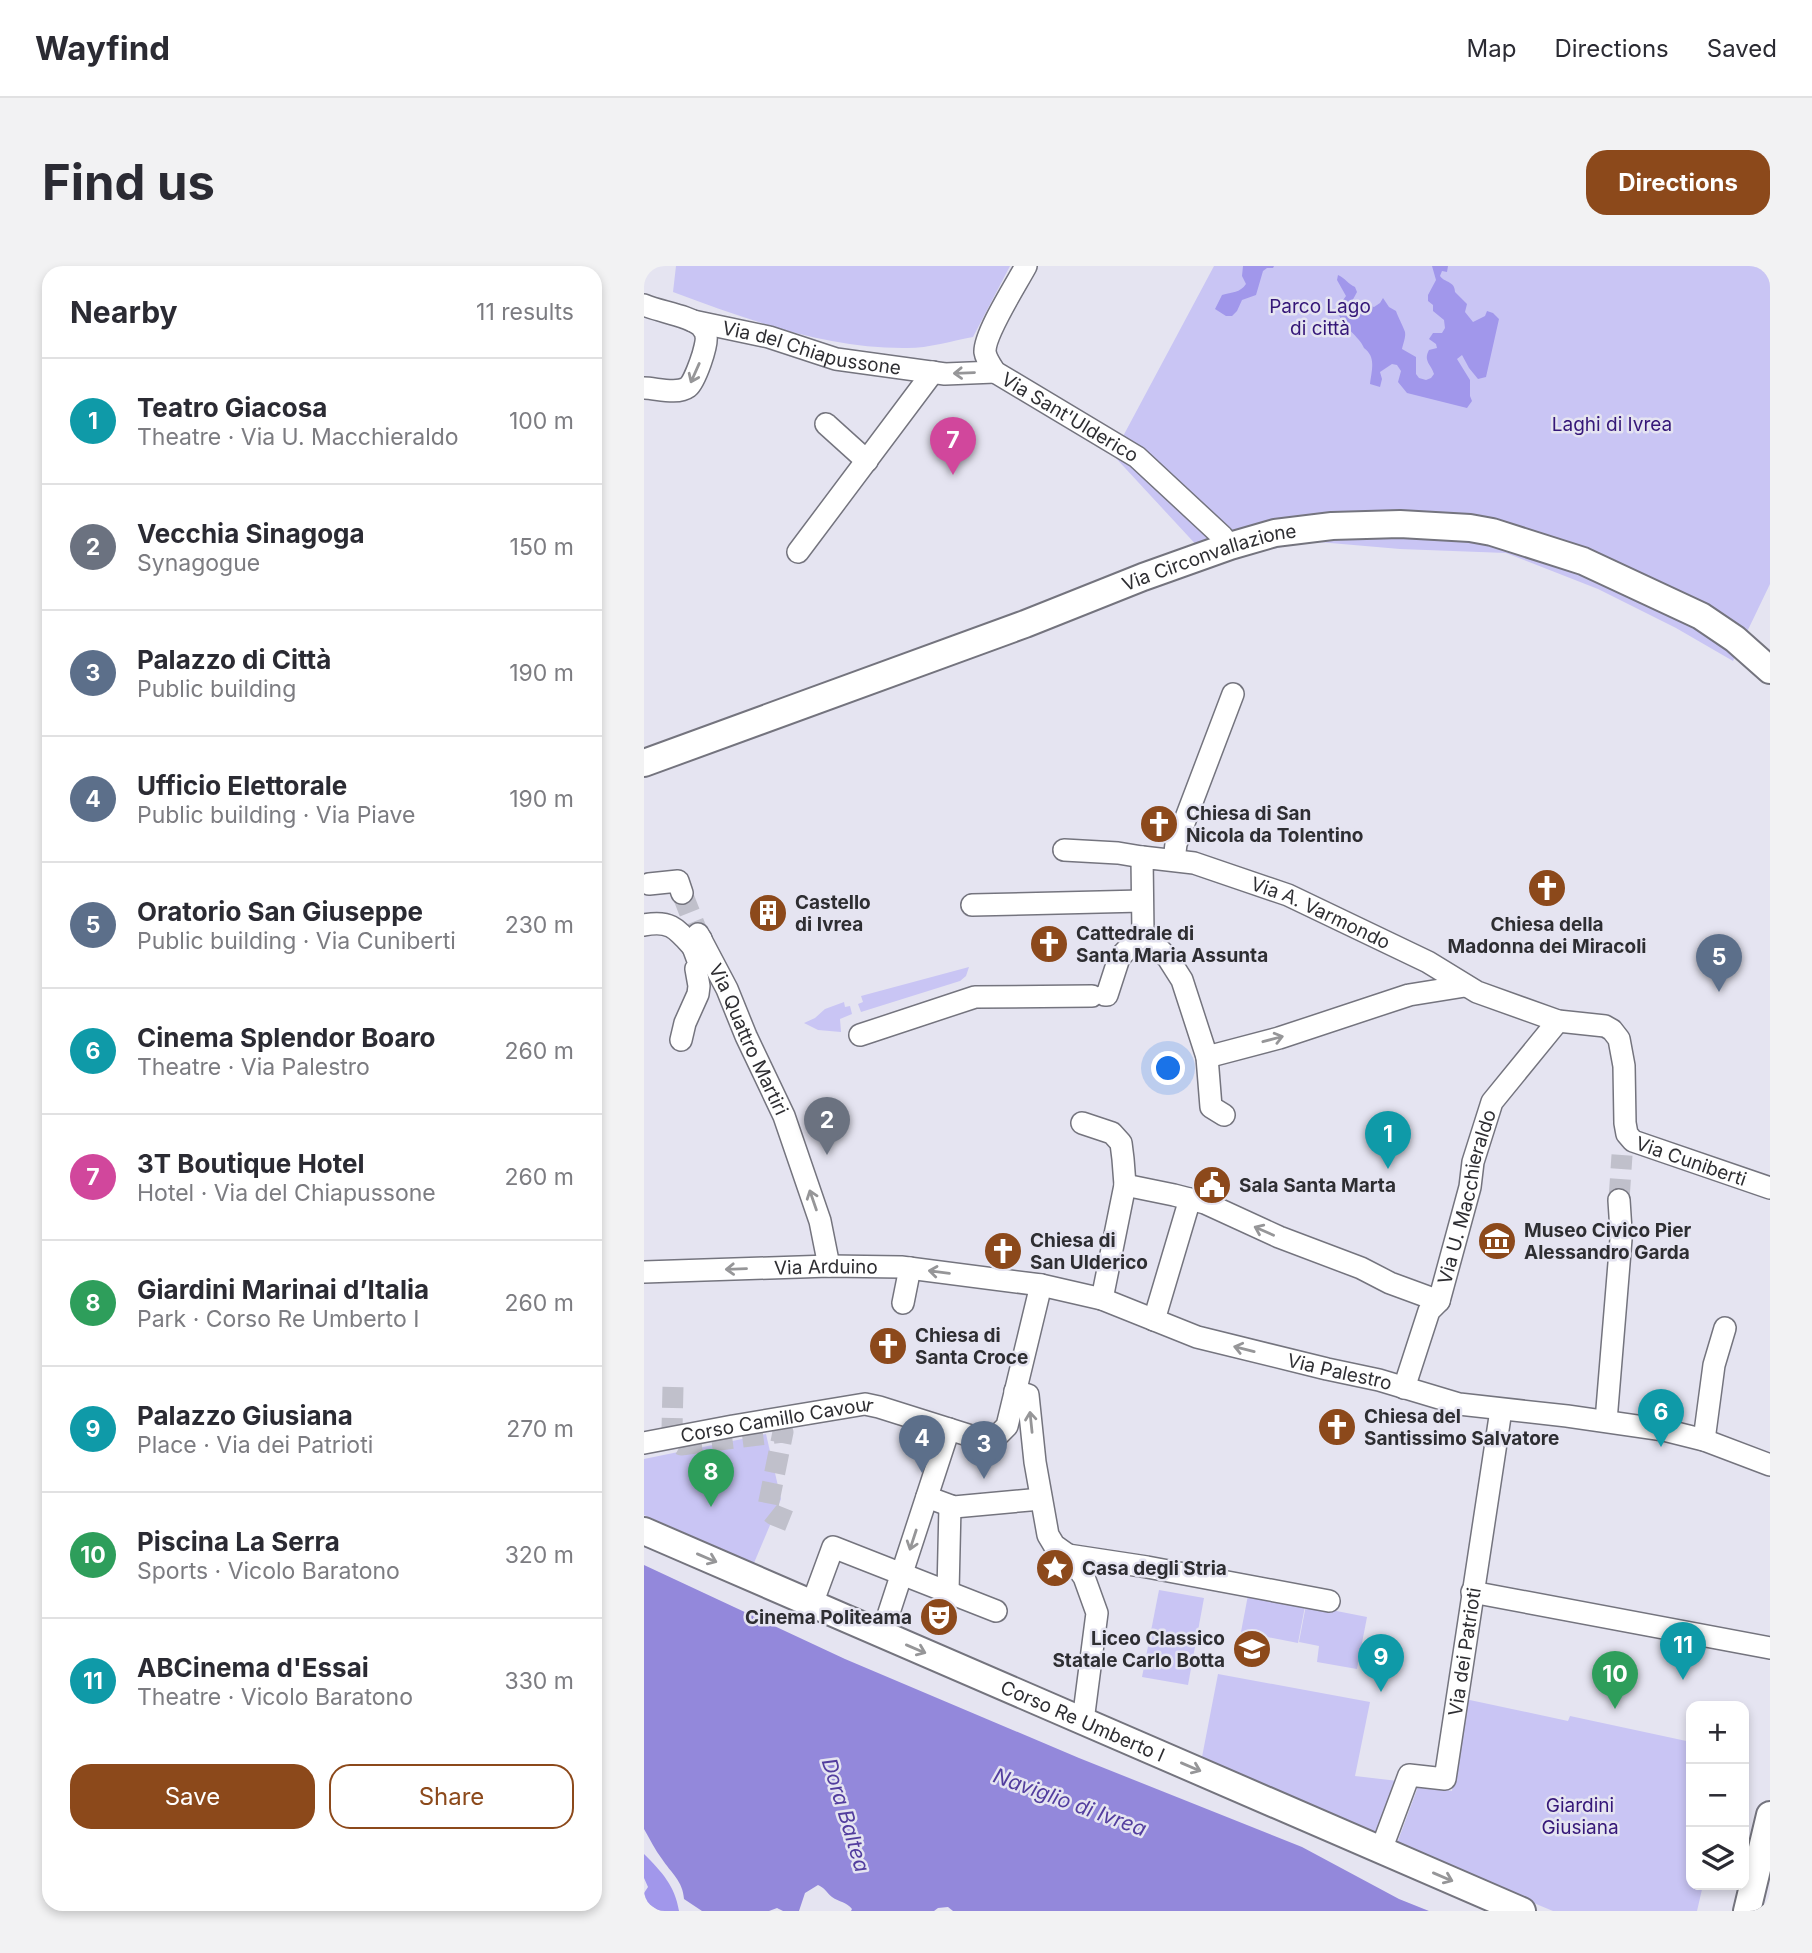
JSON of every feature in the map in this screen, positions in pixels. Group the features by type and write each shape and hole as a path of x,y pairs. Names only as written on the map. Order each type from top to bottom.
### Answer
{"main road":[{"name":"Via Circonvallazione","path":"644,763 1230,546 1275,533 1354,524 1447,526 1492,532 1583,561 1686,608 1722,629 1770,670"},
{"name":"Corso Re Umberto I","path":"644,1531 1522,1911"},
{"path":"1747,1911 1770,1815"}],"street":[{"name":"Via Sant'Ulderico","path":"1026,266 999,314 987,344 985,352 995,372 1137,457 1230,546"},
{"name":"Via del Chiapussone","path":"644,305 693,321 769,337 836,359 945,374 995,372"},
{"path":"644,388 678,390 687,388 694,381 706,344 706,335 703,328 693,321"},
{"name":"Via del Chiapussone","path":"798,552 933,372"},
{"path":"827,424 867,461"},
{"path":"1171,860 1233,694"},
{"name":"Via A. Varmondo","path":"1064,850 1118,853 1194,863 1288,895 1428,962 1485,996 1558,1021 1605,1026 1619,1039"},
{"path":"1142,857 1143,933 1168,958 1182,980 1207,1057 1218,1111"},
{"path":"649,884 678,881 682,892"},
{"path":"972,905 1142,901"},
{"path":"644,925 672,925 697,940 700,966 696,969 698,994 685,1023 681,1040"},
{"path":"860,1035 975,997 1107,995 1119,958 1143,933"},
{"name":"Via Quattro Martiri","path":"697,940 727,989 784,1116 820,1221 828,1266"},
{"path":"1207,1057 1279,1038 1409,995 1465,986"},
{"name":"Via U. Macchieraldo","path":"1404,1388 1429,1311 1439,1301 1470,1187 1473,1162 1492,1102 1558,1021"},
{"name":"Via Cuniberti","path":"1619,1039 1624,1066 1628,1149 1770,1188"},
{"path":"1082,1123 1112,1133 1121,1143 1125,1185 1102,1299"},
{"path":"1125,1185 1205,1203 1268,1232 1439,1301"},
{"path":"1154,1320 1190,1199"},
{"path":"1606,1421 1621,1235 1619,1200"},
{"name":"Via Arduino","path":"644,1272 828,1266 910,1268 1041,1285"},
{"path":"903,1303 910,1268"},
{"path":"1041,1285 1015,1391 1028,1395 1035,1462 1048,1535 1084,1577 1097,1613 1083,1721"},
{"name":"Via Palestro","path":"1041,1285 1102,1299 1197,1337 1379,1380 1459,1404 1664,1430 1704,1440 1770,1465"},
{"path":"1704,1440 1714,1366 1725,1328"},
{"name":"Corso Camillo Cavour","path":"644,1443 864,1404 971,1436 994,1439 1007,1426 1015,1391"},
{"name":"Via dei Patrioti","path":"1381,1850 1409,1775 1445,1779 1501,1410"},
{"path":"882,1634 949,1429"},
{"path":"927,1497 950,1506 1041,1499"},
{"path":"948,1592 950,1506"},
{"path":"812,1604 833,1547 996,1611"},
{"path":"1061,1550 1329,1601"},
{"path":"1472,1592 1770,1648"}],"green space":[{"path":"676,266 1010,266 973,337 903,348 844,343 786,330 673,292"},
{"name":"Laghi di Ivrea","path":"1214,266 1770,266 1770,584 1733,661 1676,628 1598,589 1506,553 1400,549 1307,541 1213,563 1113,455"},
{"path":"969,967 966,976 960,981 861,1012 858,1004 863,1002 861,996"},
{"path":"844,1002 845,1007 850,1006 852,1014 840,1019 841,1032 818,1030 804,1023 825,1009"},
{"path":"766,1434 781,1499 754,1563 644,1515 644,1459"},
{"path":"1159,1590 1204,1598 1188,1685 1142,1677"},
{"path":"1248,1595 1305,1606 1298,1643 1241,1632"},
{"path":"1306,1605 1367,1617 1357,1669 1317,1662 1319,1646 1299,1642"},
{"path":"1218,1674 1370,1702 1355,1776 1398,1781 1377,1837 1203,1765 1202,1757"},
{"name":"Giardini Giusiana","path":"1465,1699 1568,1721 1570,1716 1686,1741 1686,1890 1702,1890 1697,1911 1553,1911 1396,1846 1419,1784 1452,1791"}],"shaded area":[{"path":"1243,266 1274,266 1263,271 1256,295 1242,300 1232,316 1226,316 1215,309 1222,295 1238,291 1246,284 1242,276"},
{"path":"1432,266 1448,266 1447,272 1442,271 1440,276 1452,284 1455,292 1467,304 1465,312 1473,322 1485,316 1487,311 1499,319 1486,377 1478,379 1462,355 1457,359 1470,380 1472,401 1467,408 1407,393 1398,382 1401,371 1397,365 1392,364 1380,372 1380,387 1370,384 1370,355 1340,316 1340,305 1346,296 1337,280 1338,275 1355,287 1357,292 1350,305 1356,309 1367,305 1374,307 1383,298 1389,307 1396,311 1405,332 1402,349 1416,357 1416,374 1419,378 1431,378 1434,374 1427,354 1429,350 1437,348 1429,339 1433,333 1442,333 1445,328 1444,320 1433,311 1433,305 1428,301 1428,295 1436,280"},
{"path":"644,1854 667,1880 679,1911 659,1911 644,1901 644,1893 648,1887 644,1878"}],"water":[{"path":"644,1565 845,1659 1079,1758 1302,1847 1399,1899 1429,1911 953,1911 948,1907 934,1911 851,1911 848,1905 832,1897 818,1885 805,1893 799,1911 783,1911 777,1908 769,1911 702,1911 684,1899 679,1882 644,1829"}],"tunnel":[{"path":"682,893 698,934"},
{"path":"1619,1200 1622,1155"},
{"path":"673,1387 672,1429 674,1441 681,1445 783,1432 768,1506 774,1515 789,1521"}],"place":[{"name":"3T Boutique Hotel","path":"953,475"},
{"name":"Chiesa di San Nicola da Tolentino","path":"1159,824"},
{"name":"Chiesa della Madonna dei Miracoli","path":"1547,888"},
{"name":"Castello di Ivrea","path":"768,913"},
{"name":"Cattedrale di Santa Maria Assunta","path":"1049,944"},
{"name":"Oratorio San Giuseppe","path":"1719,992"},
{"name":"Vecchia Sinagoga","path":"827,1155"},
{"name":"Teatro Giacosa","path":"1388,1169"},
{"name":"Sala Santa Marta","path":"1212,1185"},
{"name":"Museo Civico Pier Alessandro Garda","path":"1497,1241"},
{"name":"Chiesa di San Ulderico","path":"1003,1251"},
{"name":"Chiesa di Santa Croce","path":"888,1346"},
{"name":"Chiesa del Santissimo Salvatore","path":"1337,1427"},
{"name":"Cinema Splendor Boaro","path":"1661,1447"},
{"name":"Ufficio Elettorale","path":"922,1473"},
{"name":"Palazzo di Città","path":"984,1479"},
{"name":"Giardini Marinai d’Italia","path":"711,1507"},
{"name":"Casa degli Stria","path":"1055,1568"},
{"name":"Cinema Politeama","path":"939,1617"},
{"name":"Liceo Classico Statale Carlo Botta","path":"1252,1649"},
{"name":"ABCinema d'Essai","path":"1683,1680"},
{"name":"Palazzo Giusiana","path":"1381,1692"},
{"name":"Piscina La Serra","path":"1615,1709"}],"park label":[{"name":"Parco Lago di città","path":"1320,317"}],"water label":[{"name":"Naviglio di Ivrea","path":"1070,1802"},
{"name":"Dora Baltea","path":"846,1815"}]}
